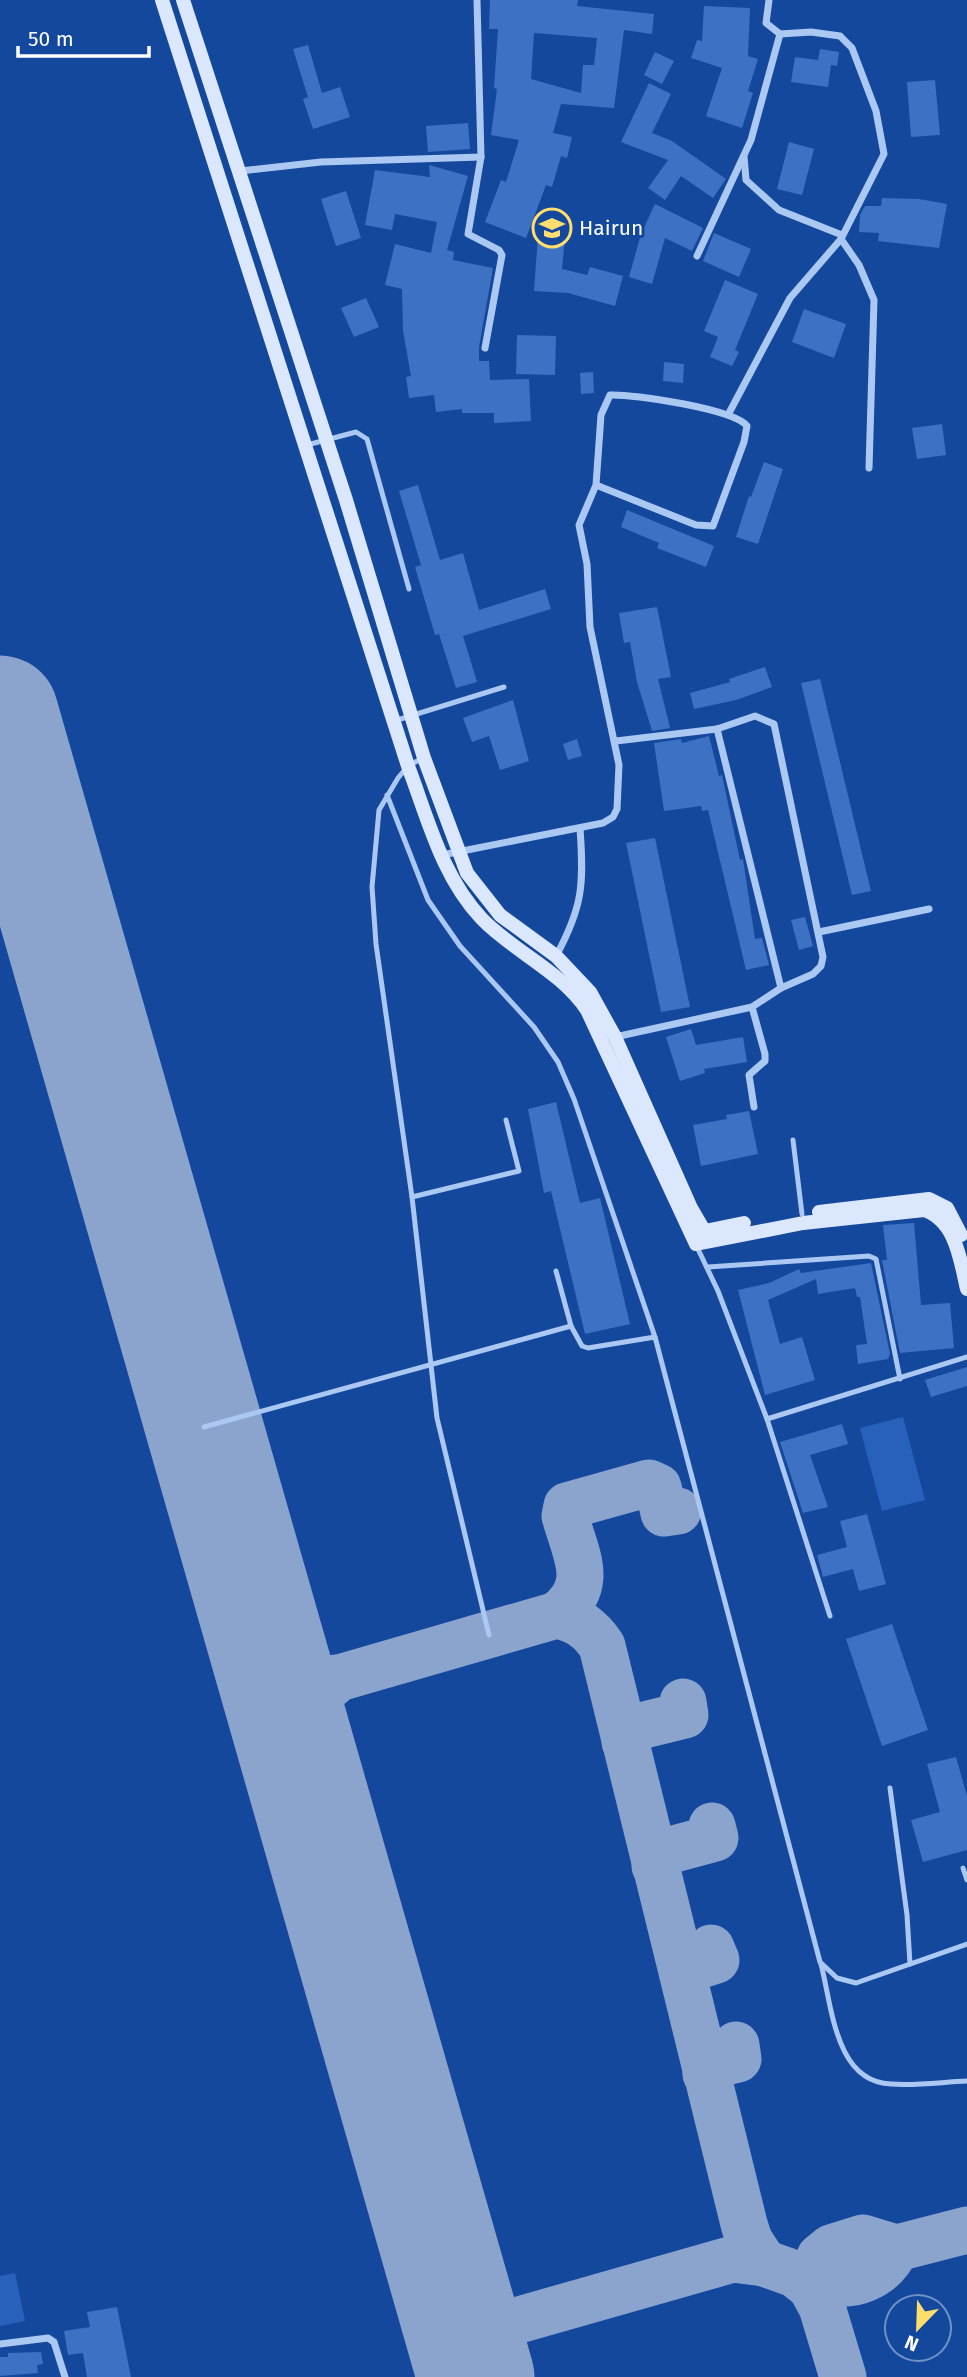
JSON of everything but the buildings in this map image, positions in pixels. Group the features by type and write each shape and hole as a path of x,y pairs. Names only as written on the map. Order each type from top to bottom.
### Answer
{"street":[{"path":"162,0 408,766 442,856 464,896 483,920 570,989 587,1010 700,1237"},
{"path":"477,0 481,157 468,234 499,250 502,255 485,348"},
{"path":"727,415 790,298 841,237 884,154 876,111 852,48 840,36 811,32 780,34 766,23 769,0"},
{"path":"167,16 184,5 240,171 424,758 467,873 500,915 556,956 590,992 615,1037 700,1237"},
{"path":"698,256 758,119 780,34"},
{"path":"744,155 746,180 779,210 841,237 859,265 874,300 869,468"},
{"path":"240,171 321,162 481,157"},
{"path":"442,856 459,850 603,823 613,817 617,809 620,791 616,741 590,627 587,564 579,525 596,485 601,415 610,395 667,401 743,420 747,426 744,442 713,526 696,525 596,485"},
{"path":"615,1037 752,1007 781,988 813,974 821,966 819,932 774,724 755,716 717,729 616,741"},
{"path":"717,729 781,988"},
{"path":"546,970 556,956 581,901 583,877 580,828"},
{"path":"819,932 929,909"},
{"path":"752,1007 765,1054 765,1061 749,1075 754,1107"},
{"path":"700,1237 802,1214 929,1199 947,1208 958,1225 967,1254"},
{"path":"700,1237 924,1210 939,1217 951,1231 967,1289"},
{"path":"0,2344 48,2339 54,2342 65,2377"}],"lane":[{"path":"307,445 356,432 367,439 409,589"},
{"path":"394,721 504,687"},
{"path":"424,758 408,766 387,794 379,810 374,847 374,921 412,1197 438,1418 489,1635"},
{"path":"387,794 428,900 460,946 534,1027 558,1062 573,1099 655,1337 844,2055 857,2072 874,2082 890,2085 967,2081"},
{"path":"412,1197 519,1171 506,1120"},
{"path":"793,1140 802,1214"},
{"path":"700,1237 708,1267 767,1419 830,1616"},
{"path":"708,1267 869,1256 876,1259 900,1379"},
{"path":"556,1271 571,1326 582,1346 588,1348 655,1337"},
{"path":"204,1427 571,1326"},
{"path":"767,1419 967,1357"},
{"path":"890,1787 907,1915 910,1964"},
{"path":"963,1868 967,1880"},
{"path":"820,1962 837,1978 856,1983 967,1944"}],"shaded area":[{"path":"903,1417 925,1500 882,1511 860,1428"},
{"path":"15,2273 25,2321 0,2326 0,2276"}],"taxiway":[{"path":"557,1615 569,1604 580,1581 578,1557 565,1516 567,1506 649,1483 658,1487 664,1513 678,1511"},
{"path":"297,1753 305,1718 313,1702 339,1678 557,1615 577,1622 593,1634 602,1646 744,2224 749,2240 764,2263"},
{"path":"266,1645 281,1660 298,1671 317,1677 339,1678"},
{"path":"625,1742 632,1728 685,1715 683,1702"},
{"path":"655,1866 663,1852 715,1838 712,1826"},
{"path":"684,1977 691,1968 716,1960 711,1948"},
{"path":"706,2074 714,2065 738,2059 736,2045"},
{"path":"866,2256 967,2230"},
{"path":"817,2268 823,2279 855,2282 875,2273 891,2258 896,2248 863,2238 831,2248 820,2257 817,2268 822,2307"},
{"path":"482,2377 496,2337 512,2322 733,2259 764,2263 795,2274 811,2287 822,2307 843,2377"},
{"path":"449,2284 476,2310 493,2318 512,2322"}],"runway":[{"path":"0,714 476,2377"}],"place":[{"name":"Hairun","path":"552,228"}]}
